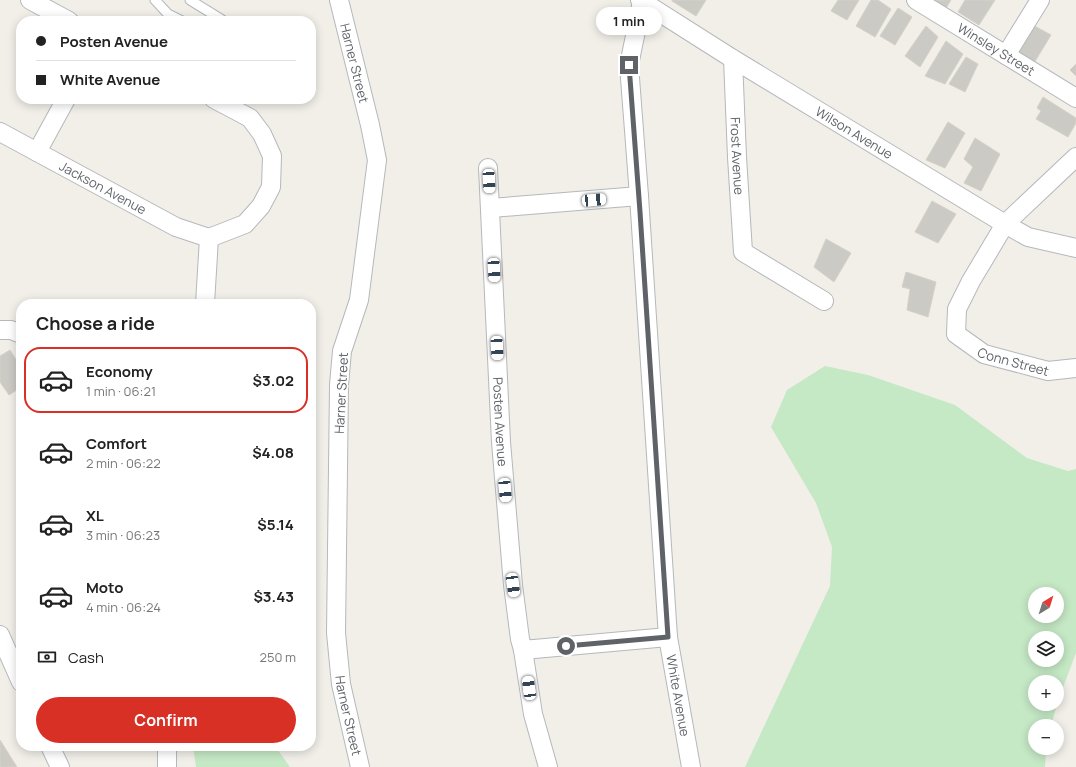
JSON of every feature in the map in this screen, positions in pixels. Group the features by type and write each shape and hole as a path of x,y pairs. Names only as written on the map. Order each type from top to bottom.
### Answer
{"street":[{"path":"30,0 60,16"},
{"name":"Harner Street","path":"339,0 370,125 377,160 360,300 342,351 339,385 336,633 340,684 360,767"},
{"name":"Winsley Street","path":"916,0 1076,98"},
{"path":"1006,55 1040,0"},
{"name":"Wilson Avenue","path":"641,1 733,59 1005,224 1028,237 1076,248"},
{"name":"White Avenue","path":"641,1 629,65 668,637 691,767"},
{"name":"Frost Avenue","path":"733,59 743,252 824,302"},
{"path":"37,152 63,104"},
{"path":"205,299 209,238 245,224 261,206 271,187 272,156 262,134 250,118 223,104"},
{"name":"Jackson Avenue","path":"0,132 176,227 209,238"},
{"path":"1005,224 1076,157"},
{"name":"Posten Avenue","path":"488,168 501,442 513,585 532,714 548,767"},
{"path":"491,208 639,196"},
{"name":"Conn Street","path":"1005,224 956,309 956,334 984,354 1048,371 1076,368"},
{"path":"0,330 12,330 16,332"},
{"path":"0,635 16,671"},
{"path":"523,650 668,637"},
{"path":"52,751 60,767"},
{"path":"167,751 167,767"}],"lane":[{"path":"155,0 168,14 172,16"},
{"path":"190,0 216,16"}],"green space":[{"path":"825,366 868,375 955,405 1027,458 1068,471 1076,469 1076,653 1064,685 1064,675 1028,675 1028,711 1055,711 1053,719 1028,719 1028,755 1046,755 1045,767 745,767 830,586 832,547 816,503 771,427 787,390"},
{"path":"194,751 279,751 290,767 196,767"}],"building":[{"path":"672,0 706,0 696,16"},
{"path":"838,0 859,0 847,20 831,11"},
{"path":"871,0 878,0 891,9 875,37 856,26"},
{"path":"932,0 951,0 946,8"},
{"path":"965,0 995,0 979,25 958,12"},
{"path":"898,8 912,17 895,45 880,36"},
{"path":"1031,24 1051,35 1034,63 1016,51"},
{"path":"926,26 938,37 920,67 905,56"},
{"path":"946,41 963,54 945,84 925,76"},
{"path":"966,57 978,64 965,92 949,84"},
{"path":"1076,64 1076,76 1070,70"},
{"path":"1043,97 1076,118 1076,123 1068,137 1036,119 1041,111 1037,108"},
{"path":"948,122 965,133 945,168 926,160"},
{"path":"975,138 1000,154 981,191 964,183 973,167 964,159"},
{"path":"932,201 956,214 938,243 915,232"},
{"path":"826,239 851,253 834,282 814,267"},
{"path":"906,272 936,282 928,317 907,310 910,289 902,287"},
{"path":"10,350 16,360 16,390 9,395 0,382 0,356"},
{"path":"0,740 17,767 0,767"}],"route":[{"path":"566,646 668,637 629,65"}]}
